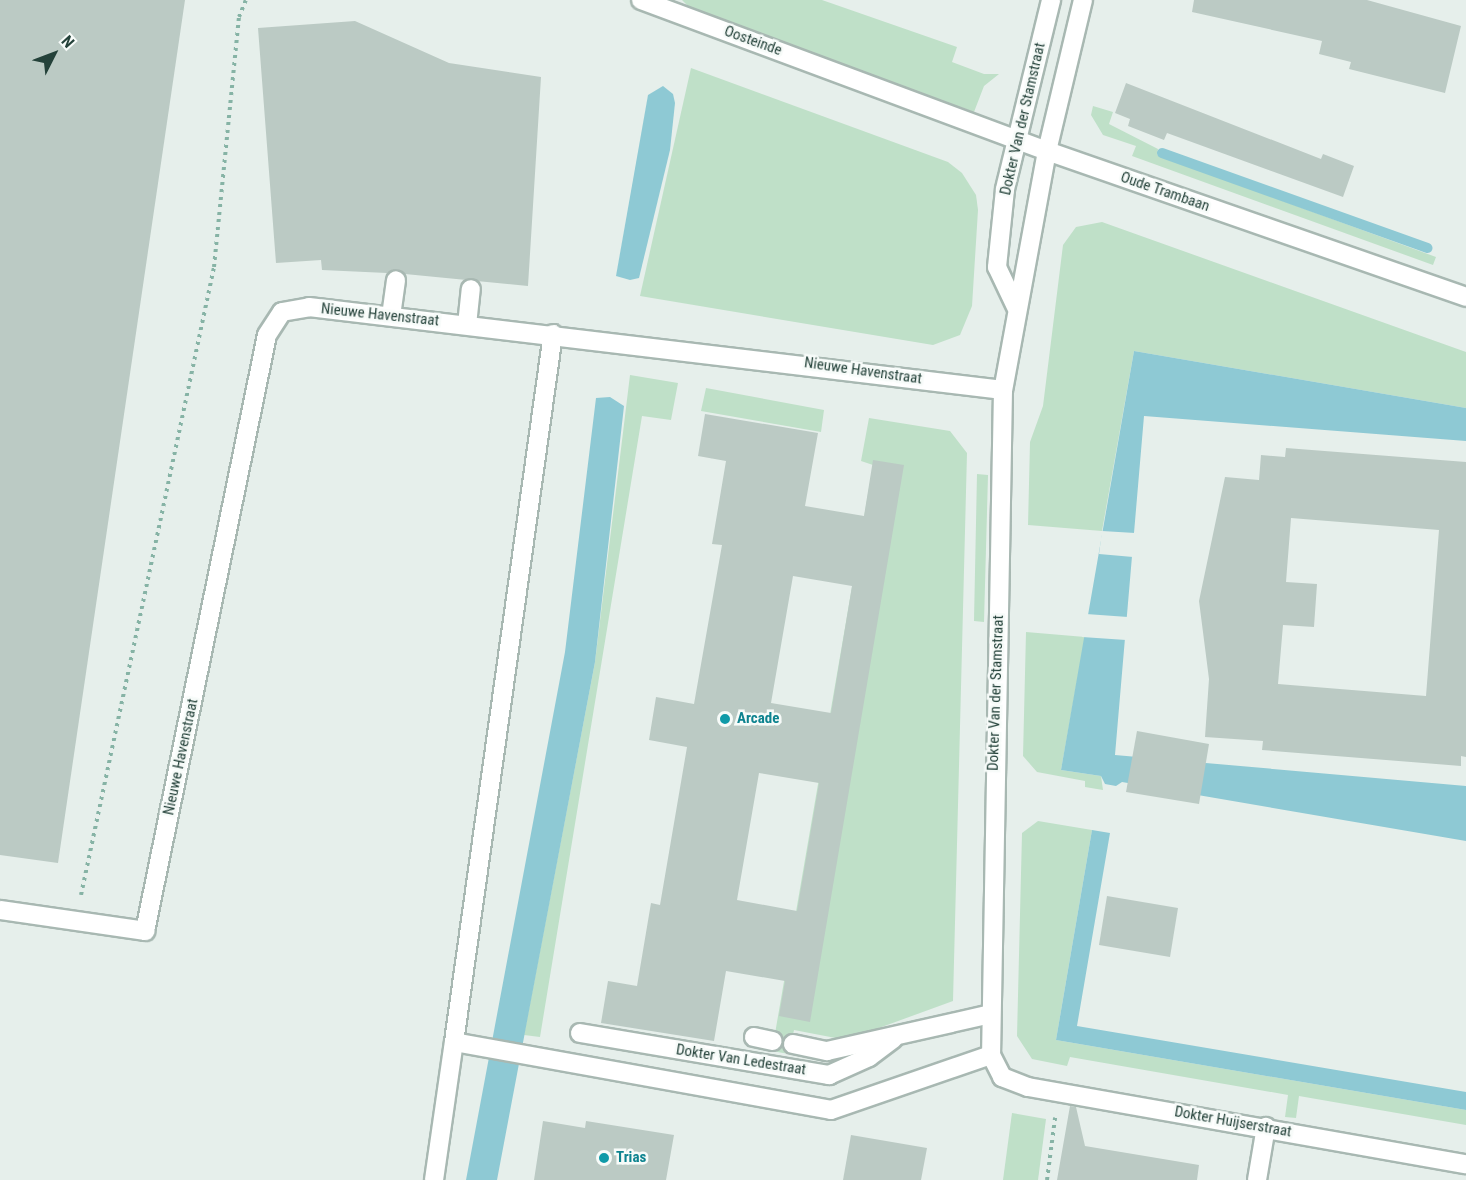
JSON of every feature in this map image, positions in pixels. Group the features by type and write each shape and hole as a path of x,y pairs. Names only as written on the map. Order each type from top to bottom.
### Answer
{"street":[{"name":"Oosteinde","path":"641,0 660,4 866,83"},
{"name":"Dokter Van der Stamstraat","path":"1016,307 997,267 1005,189 1051,0"},
{"name":"Dokter Van der Stamstraat","path":"1002,1077 991,1055 990,1014 1003,390 1016,307 1047,151 1083,0"},
{"name":"Oude Trambaan","path":"866,83 1047,151 1466,297"},
{"path":"391,316 396,280"},
{"path":"467,325 471,289"},
{"name":"Nieuwe Havenstraat","path":"76,921 145,931 267,335 282,312 309,307 553,334 1003,390"},
{"path":"434,1180 553,334"},
{"path":"0,910 76,921"},
{"path":"793,1044 828,1051 893,1039 990,1014"},
{"name":"Dokter Van Ledestraat","path":"580,1033 829,1075 869,1057 893,1039"},
{"path":"754,1037 773,1041"},
{"path":"454,1042 831,1110 991,1055"},
{"name":"Dokter Huijserstraat","path":"1002,1077 1059,1093 1266,1127 1466,1164"},
{"path":"1257,1180 1266,1127"}],"path":[{"path":"76,921 213,267 238,17 246,0"},
{"path":"1047,1180 1059,1093"}],"green space":[{"path":"682,0 822,0 957,47 952,62 984,74 999,74 984,86 974,112 694,12"},
{"path":"691,68 948,162 962,173 976,195 978,210 972,306 960,335 933,345 640,296"},
{"path":"1093,106 1113,112 1109,124 1158,149 1157,155 1436,257 1433,265 1132,156 1136,146 1103,135 1091,115"},
{"path":"1102,222 1466,352 1466,408 1134,351 1102,531 1028,525 1030,442 1043,406 1063,245 1076,227"},
{"path":"630,375 678,383 671,420 642,416 540,1037 524,1035 595,662"},
{"path":"706,388 824,410 821,432 701,411"},
{"path":"869,418 950,431 967,453 953,1001 846,1040 794,1030 789,1054 772,1051 873,465 861,461"},
{"path":"977,474 988,475 984,622 974,621"},
{"path":"1026,632 1085,637 1061,770 1101,776 1103,790 1085,787 1085,781 1037,772 1023,756"},
{"path":"1038,821 1092,830 1056,1040 1466,1110 1466,1125 1299,1096 1296,1118 1285,1117 1288,1095 1070,1057 1067,1066 1032,1059 1017,1036 1022,833"},
{"path":"1012,1113 1046,1119 1038,1180 1003,1180"}],"water":[{"path":"663,86 673,94 675,103 670,150 639,278 630,280 616,276 648,95"},
{"path":"1134,351 1466,408 1466,441 1144,416 1115,755 1466,786 1466,841 1122,782 1116,786 1105,784 1101,776 1061,770"},
{"path":"610,397 624,406 595,662 497,1180 466,1180 565,652 596,398"},
{"path":"1092,830 1110,833 1077,1026 1466,1092 1466,1110 1056,1040"}],"pier":[{"path":"1102,531 1135,533 1133,557 1099,554"},
{"path":"1086,614 1128,617 1126,640 1082,637"}],"building":[{"path":"0,0 185,0 58,863 0,855"},
{"path":"1194,0 1367,0 1461,26 1445,93 1349,69 1351,62 1319,54 1322,41 1192,12"},
{"path":"355,21 449,63 541,77 528,286 405,274 397,269 387,273 322,270 321,260 276,263 258,28"},
{"path":"1126,83 1321,159 1323,154 1354,166 1343,197 1167,133 1164,140 1128,126 1130,119 1115,113"},
{"name":"Arcade","path":"705,414 818,433 805,506 864,516 873,460 904,465 810,1022 779,1016 785,981 726,971 714,1041 601,1023 608,981 637,986 651,903 660,905 687,747 649,740 656,697 694,704 722,545 712,544 726,461 698,456","holes":["793,576 852,586 831,713 771,703","759,773 819,783 797,911 737,900"]},
{"path":"1286,448 1466,462 1466,757 1461,756 1461,766 1262,750 1263,741 1205,737 1209,679 1199,601 1225,477 1259,480 1261,455 1285,457","holes":["1291,518 1439,530 1426,696 1278,684 1283,625 1314,627 1317,584 1286,582"]},
{"path":"1137,731 1209,744 1199,804 1126,792"},
{"path":"1107,896 1178,908 1170,957 1099,945"},
{"path":"1070,1106 1076,1107 1085,1146 1199,1165 1197,1180 1057,1180"},
{"name":"Trias","path":"543,1121 585,1128 586,1121 674,1135 666,1180 534,1180"},
{"path":"851,1135 927,1148 921,1180 843,1180"}],"waterway":[{"path":"1162,153 1428,248"}],"place":[{"name":"Arcade","path":"725,719"},
{"name":"Trias","path":"604,1158"}]}
